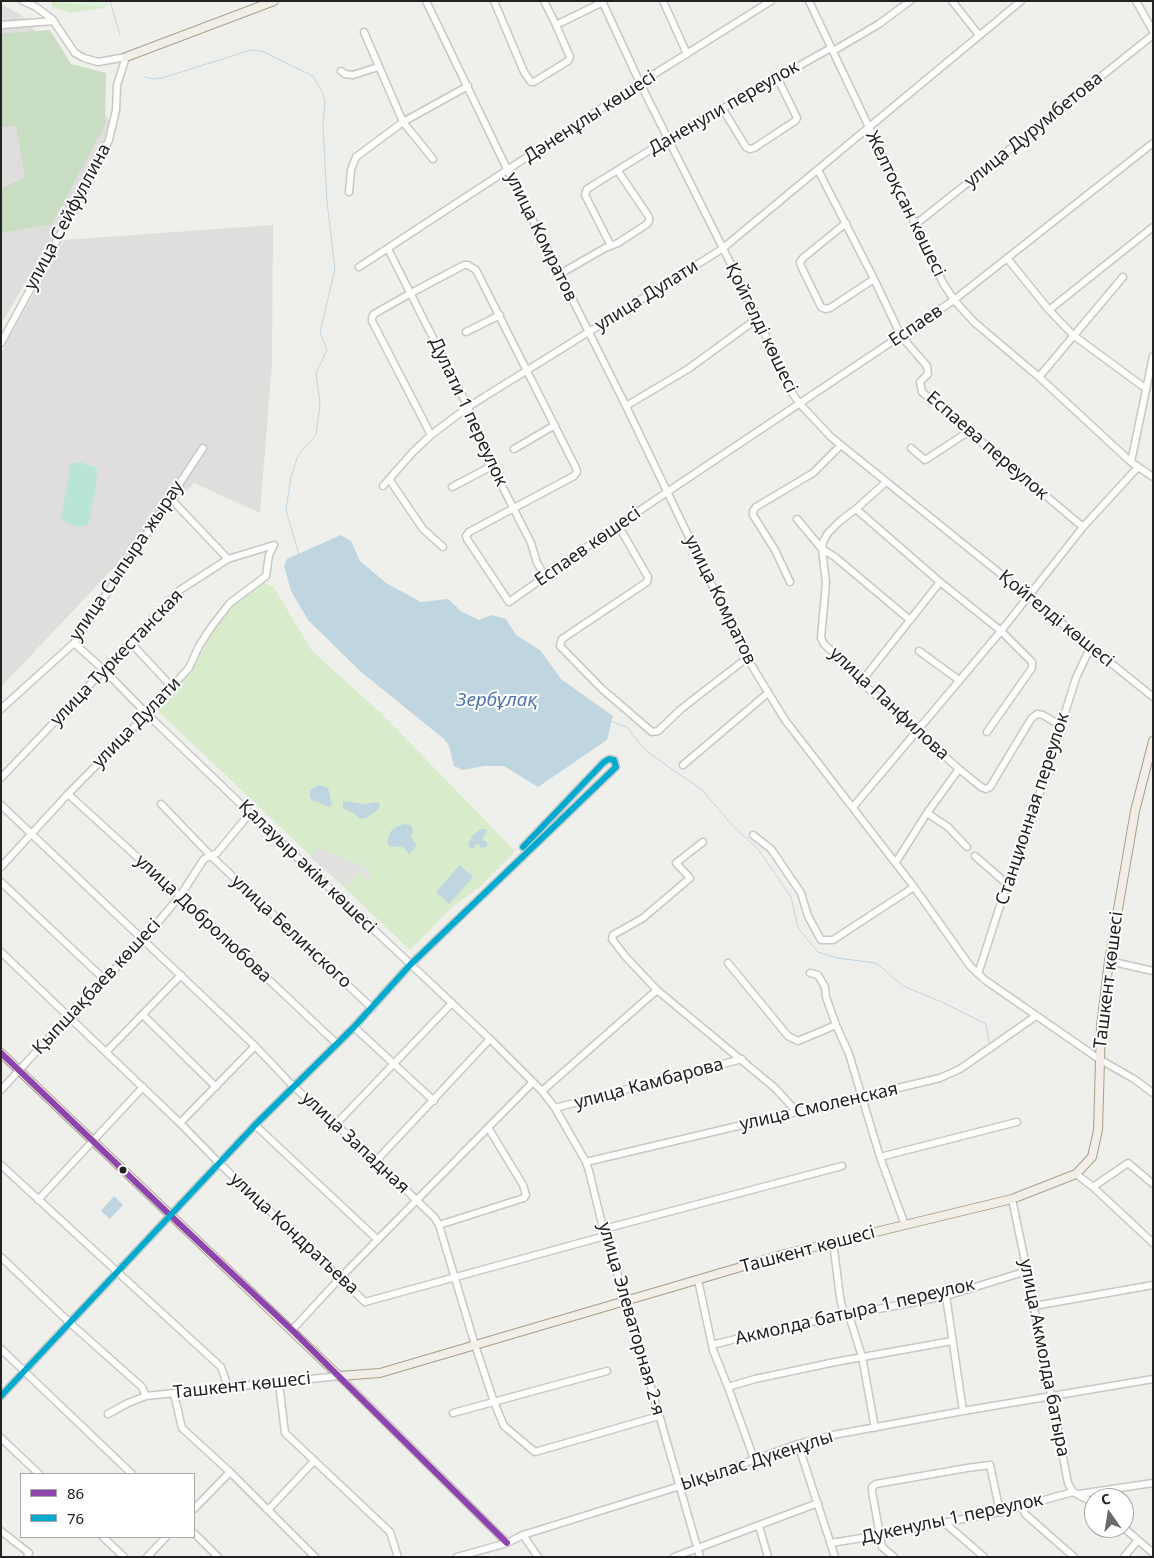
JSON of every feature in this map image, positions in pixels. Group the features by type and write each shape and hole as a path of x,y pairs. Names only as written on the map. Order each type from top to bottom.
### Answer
{"main road":[{"path":"126,57 274,1"},
{"name":"Ташкент көшесі","path":"339,1376 380,1374 698,1280 722,1271 726,1272 785,1254 1012,1199 1076,1174 1092,1157 1098,1130 1101,1026 1109,961 1135,811 1153,741"},
{"path":"1,1053 339,1376"}],"street":[{"path":"23,1 36,7 54,21 75,53 84,58 98,62 126,57"},
{"name":"улица Комратов","path":"426,1 508,171 626,406 747,658 785,720 896,862 970,966 985,980 1036,1016 1153,1093"},
{"path":"494,1 524,72 531,82 534,82 570,59 544,1"},
{"path":"663,1 687,54"},
{"name":"Дәненұлы көшесі","path":"359,267 771,1"},
{"name":"Желтоқсан көшесі","path":"809,1 943,283 954,300 974,322 1039,377 1131,462 1153,477"},
{"name":"Даненули переулок","path":"611,246 585,196 585,191 668,139 777,76 832,50 879,24 910,1"},
{"path":"952,1 979,34"},
{"name":"улица Дулати","path":"383,486 412,452 468,407 722,249 869,128 979,34 1022,1"},
{"path":"1136,1 1153,31"},
{"path":"556,25 602,2"},
{"name":"Қойгелді көшесі","path":"602,2 640,84 758,318 790,390 800,404 841,445 1153,696"},
{"path":"1,25 54,21"},
{"path":"364,32 403,122 433,159"},
{"name":"улица Дурумбетова","path":"916,224 1153,35"},
{"name":"улица Сейфуллина","path":"1,343 86,187 109,140 116,110 117,85 126,57"},
{"path":"342,71 345,74 353,75 378,67"},
{"path":"722,108 746,147 754,148 797,118 777,76"},
{"path":"349,192 351,170 356,157 403,122 468,86"},
{"name":"Еспаев","path":"667,493 954,300 1153,143"},
{"name":"Еспаева переулок","path":"818,170 874,278 901,336 927,366 928,374 920,382 922,392 1083,528"},
{"path":"560,274 611,246 650,221 618,171"},
{"path":"846,223 800,262 821,307 825,309 830,308 874,278"},
{"path":"1049,310 1153,227"},
{"name":"Дулати 1 переулок","path":"388,249 468,407 492,466 531,543 537,563 545,576"},
{"path":"1007,258 1049,310 1073,335 1146,388"},
{"path":"432,435 372,321 372,317 374,314 411,293 464,265 468,265 476,270 500,315 577,472 574,476 514,509"},
{"path":"1039,377 1123,277"},
{"path":"466,332 500,315"},
{"path":"626,406 688,369 758,318"},
{"path":"1131,462 1153,356"},
{"path":"514,449 555,425"},
{"path":"911,448 925,460 968,432"},
{"path":"790,582 775,550 753,515 753,511 756,507 813,473 841,445"},
{"name":"улица Сыпыра жырау","path":"1,709 74,643 203,448"},
{"path":"452,487 492,466"},
{"path":"853,808 1001,631 1083,528 1138,467"},
{"path":"389,479 422,529 443,547"},
{"path":"822,548 828,533 846,515 856,510 886,482"},
{"name":"Еспаев көшесі","path":"514,509 468,532 466,536 509,602 667,493"},
{"path":"169,497 228,559"},
{"path":"856,510 1001,631 1033,665 987,732"},
{"path":"797,519 822,548 910,620"},
{"path":"618,525 648,578 647,582 562,639 560,646 601,688 652,732 658,731 681,709 747,658"},
{"name":"улица Туркестанская","path":"1,778 105,671 180,590 228,559 274,545 270,554 266,576"},
{"name":"улица Панфилова","path":"822,548 826,582 821,638 824,644 849,667 861,682 982,787 986,789 990,787 1031,719 1037,714 1043,715 1061,726"},
{"name":"улица Дулати","path":"1,867 189,668 203,639 230,603 266,576"},
{"path":"861,682 940,582"},
{"path":"130,642 172,687"},
{"name":"Қалауыр әкім көшесі","path":"74,643 542,1090"},
{"name":"Станционная переулок","path":"978,974 1007,884 1020,855 1076,678 1091,646"},
{"path":"919,651 959,680"},
{"path":"683,764 768,693"},
{"path":"1,1396 255,1125 354,1027 410,965 616,767 614,760 609,759 604,762 523,848"},
{"path":"896,862 927,813 959,769"},
{"name":"улица Добролюбова","path":"68,794 180,896 337,1044"},
{"name":"улица Белинского","path":"161,804 210,855 372,1008"},
{"name":"улица Западная","path":"1,805 255,1046 293,1086 376,1161 435,1218 440,1225 475,1345 504,1426 535,1452 659,1416"},
{"name":"Қыпшақбаев көшесі","path":"1,1090 143,940 180,896 200,864 210,855 217,853 221,849 250,813"},
{"path":"927,813 948,827 967,847"},
{"path":"753,835 770,849 801,893 808,916 820,940 833,940 914,887"},
{"path":"703,842 676,863 690,878 643,918 613,935 614,944 657,990 742,1059 775,1088 797,1112"},
{"path":"975,856 1007,884"},
{"path":"1,882 105,980"},
{"name":"улица Кондратьева","path":"1,952 366,1302 604,1232 842,1166"},
{"path":"1109,961 1153,971"},
{"path":"728,963 788,1036 798,1041 836,1026"},
{"path":"810,973 818,975 822,980 836,1026 849,1054 880,1157 905,1225"},
{"path":"106,1052 181,975"},
{"path":"542,1090 657,990"},
{"path":"336,1124 452,1003"},
{"path":"143,1015 216,1087"},
{"name":"улица Смоленская","path":"586,1162 940,1078 960,1069 1036,1016"},
{"path":"354,1027 434,1101"},
{"path":"376,1161 490,1039"},
{"path":"180,1123 255,1046"},
{"name":"улица Камбарова","path":"555,1108 742,1059"},
{"path":"292,1330 340,1277 534,1082"},
{"path":"38,1200 143,1087"},
{"name":"улица Элеваторная 2-я","path":"542,1090 555,1108 586,1162 604,1232 626,1300 700,1557"},
{"path":"880,1157 1017,1122"},
{"path":"255,1125 378,1240"},
{"path":"440,1225 524,1198 526,1194 523,1184 489,1129"},
{"path":"1093,1187 1128,1163 1153,1184"},
{"path":"1,1165 116,1273 221,1367 228,1387"},
{"path":"1076,1174 1093,1187 1153,1243"},
{"name":"улица Акмолда батыра","path":"1012,1199 1028,1271 1068,1483 1076,1493"},
{"path":"833,1242 840,1297 862,1357 875,1428"},
{"path":"1,1257 70,1323 142,1387 146,1396"},
{"name":"Акмолда батыра 1 переулок","path":"712,1345 779,1328 946,1296 1028,1271"},
{"name":"Акмолда батыра 1 переулок","path":"698,1280 712,1345 754,1459"},
{"path":"1034,1306 1153,1285"},
{"path":"946,1296 963,1412"},
{"path":"728,1387 755,1379 952,1340"},
{"path":"1,1350 131,1473"},
{"path":"453,1413 607,1371"},
{"path":"339,1376 507,1543"},
{"name":"Ташкент көшесі","path":"108,1414 146,1396 339,1376"},
{"name":"Ықылас Дүкенұлы","path":"457,1557 507,1543 523,1535 680,1486 798,1444 875,1428 1153,1379"},
{"path":"279,1383 285,1433 390,1532 398,1557"},
{"path":"174,1394 182,1428 230,1472 315,1557"},
{"path":"1,1438 38,1473"},
{"path":"798,1444 835,1557"},
{"path":"268,1510 314,1461"},
{"path":"894,1557 882,1547 872,1487 876,1484 967,1468 990,1466 1000,1512"},
{"path":"195,1508 230,1472"},
{"name":"Дукенулы 1 переулок","path":"830,1543 1000,1512 1076,1493 1153,1483"},
{"path":"1076,1493 1084,1497"},
{"path":"674,1557 818,1503"},
{"path":"1022,1506 1025,1514 1074,1557"},
{"path":"944,1523 984,1557"},
{"path":"759,1526 768,1557"},
{"path":"1,1531 29,1553 27,1557"},
{"path":"195,1535 218,1557"},
{"path":"523,1535 538,1557"},
{"path":"1134,1537 1153,1553"},
{"path":"104,1538 124,1557"},
{"path":"147,1557 165,1538"},
{"path":"1124,1557 1138,1540"},
{"path":"111,1557 118,1551"}],"shaded area":[{"path":"1,4 23,16 117,129 1,324"},
{"path":"273,225 272,363 260,513 194,483 1,687 1,353 64,240"},
{"path":"318,848 363,866 372,874 367,879 360,873 346,887 310,857"}],"green space":[{"path":"38,1 107,1 105,7"},
{"path":"52,1 108,1 105,8 71,13 52,7"},
{"path":"50,30 71,64 106,73 105,125 52,224 1,233 1,189 25,177 16,126 1,127 1,34"},
{"path":"80,462 97,468 96,487 88,525 80,527 69,524 61,518 71,464"},
{"path":"260,582 273,586 312,651 381,713 515,851 481,886 452,907 410,950 158,711 192,671 212,632 238,601"}],"water":[{"name":"Зербұлақ","path":"341,535 351,541 360,561 386,583 421,602 448,599 462,612 479,620 491,615 506,619 516,635 540,650 561,679 613,716 607,740 538,787 504,766 484,766 463,770 454,766 449,746 444,739 360,671 308,620 291,591 284,566 287,559"},
{"path":"318,785 327,787 329,791 332,804 329,807 312,800 310,797 310,790"},
{"path":"343,802 364,804 377,802 380,808 366,818 360,819 343,808"},
{"path":"404,824 411,825 413,831 411,837 417,846 409,854 402,846 391,847 387,841 391,831"},
{"path":"481,829 485,829 487,832 483,840 487,842 487,846 484,848 476,844 474,848 470,848 468,845 473,835"},
{"path":"460,865 473,877 449,904 436,892"},
{"path":"114,1196 123,1205 110,1219 101,1211"}],"waterway":[{"path":"110,1 120,35"},
{"path":"145,77 153,79 162,78 251,50 262,51 313,76 323,94 325,102 323,124 327,202 335,269 320,332 327,350 316,373 320,404 316,435 298,455 291,477 286,510 299,555"},
{"path":"613,722 627,727 645,750 702,790 733,826 758,849 791,897 798,928 818,952 837,958 876,963 903,986 944,1003 986,1024 989,1043"}],"transit line":[{"name":"76","path":"1,1396 255,1125 354,1027 410,965 616,767 614,760 609,759 604,762 523,847"},
{"name":"86","path":"1,1053 292,1330 507,1543"}]}
